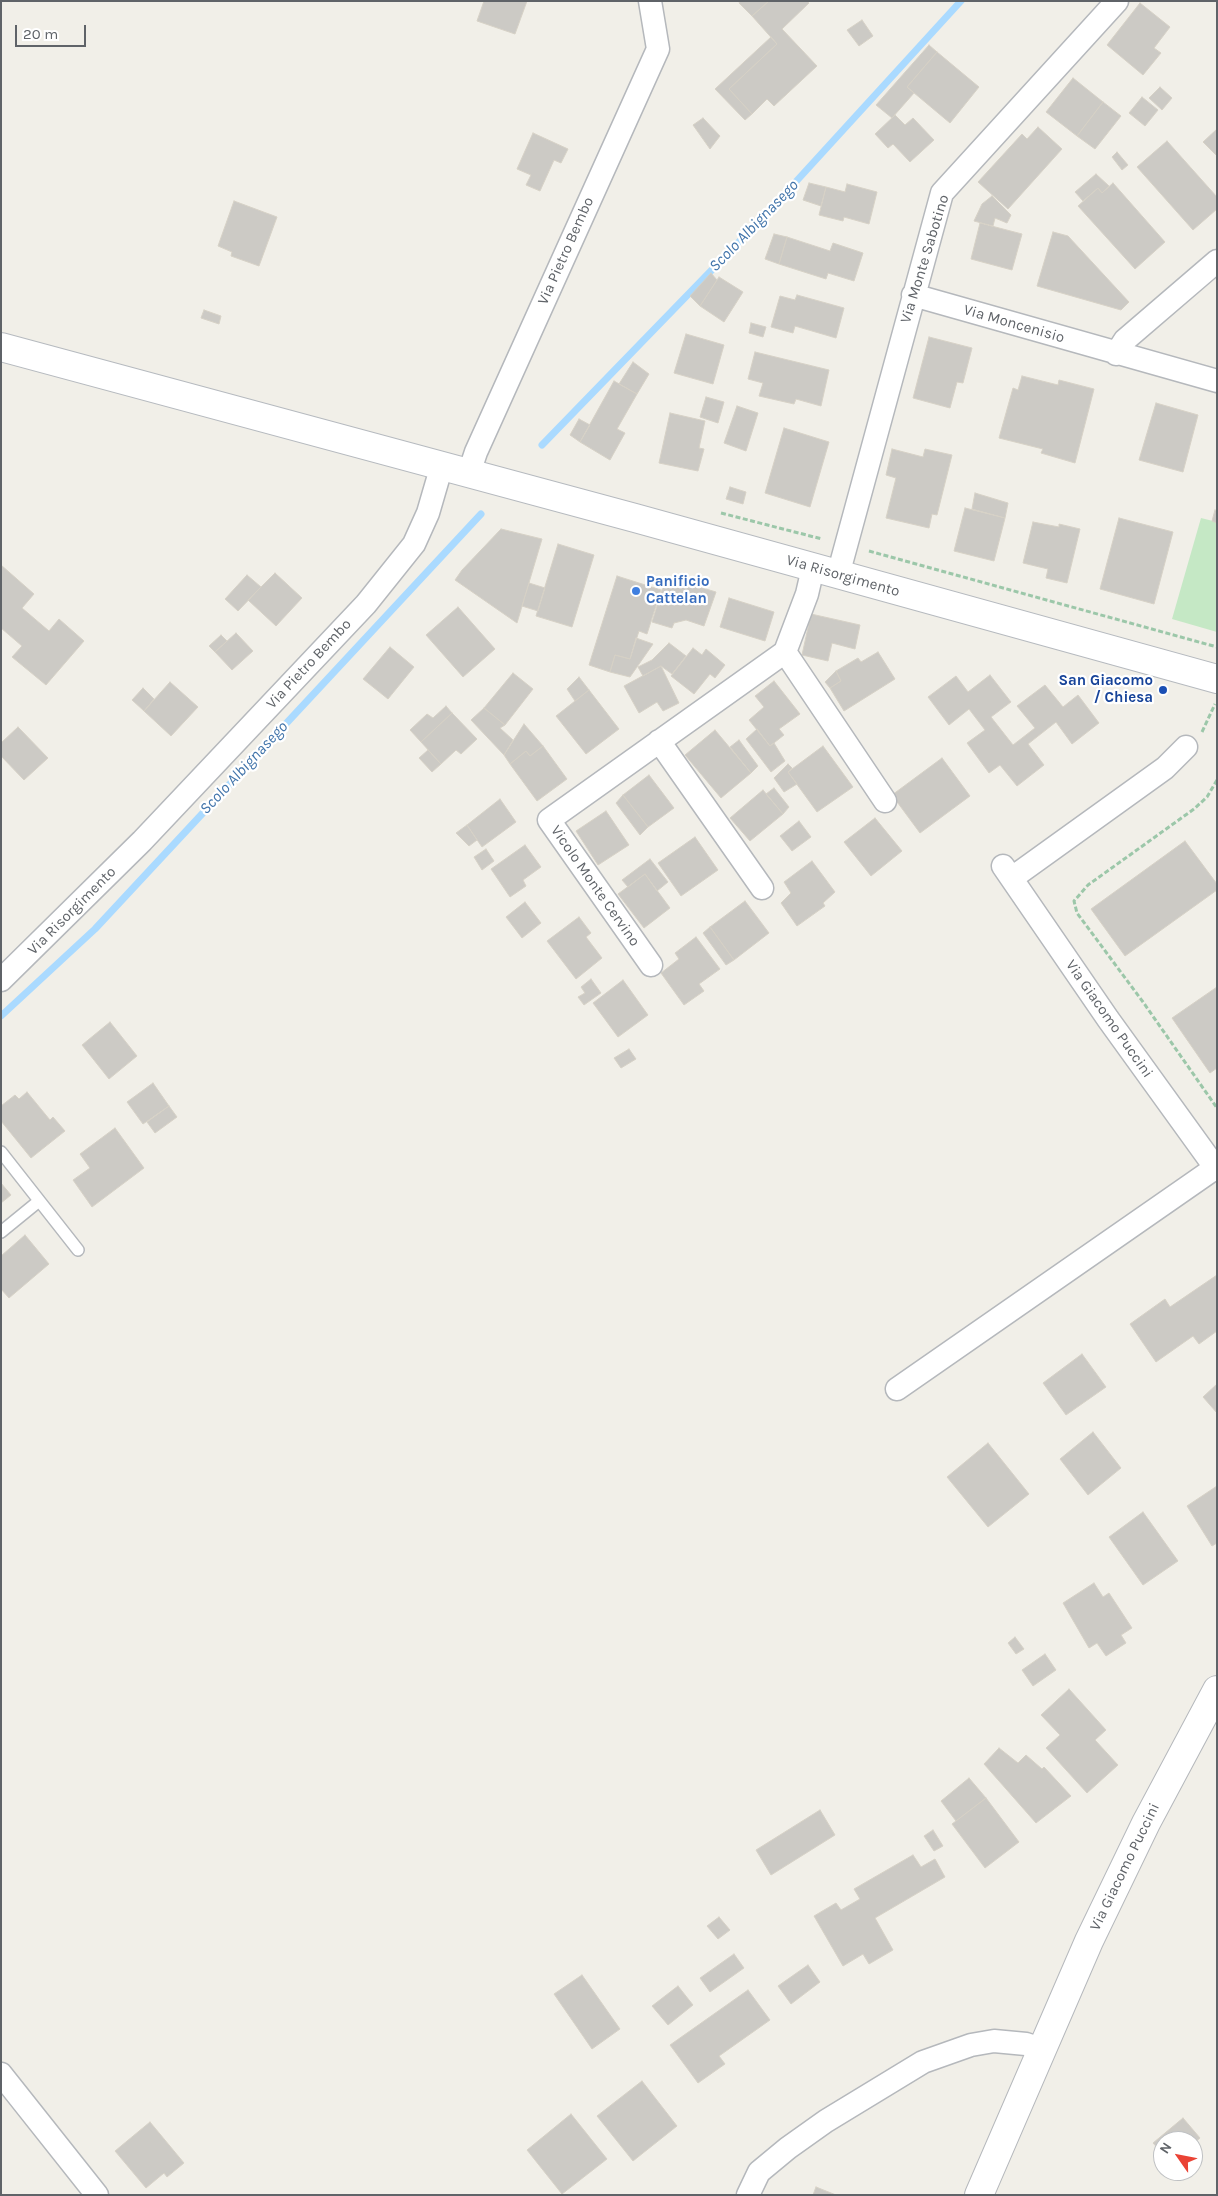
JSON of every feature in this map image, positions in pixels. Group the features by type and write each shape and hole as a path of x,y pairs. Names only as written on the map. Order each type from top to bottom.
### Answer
{"main road":[{"path":"1,347 469,473"},
{"name":"Via Risorgimento","path":"469,473 826,572 1216,690"},
{"name":"Via Giacomo Puccini","path":"979,2195 1089,1941 1146,1823 1217,1690"}],"street":[{"name":"Via Pietro Bembo","path":"469,473 476,452 658,49 650,1"},
{"name":"Via Monte Sabotino","path":"826,572 913,295 942,193 1117,1"},
{"path":"1116,354 1125,340 1217,260"},
{"name":"Via Moncenisio","path":"913,295 1116,354 1217,381"},
{"name":"Via Pietro Bembo","path":"142,841 366,604 414,544 428,513 442,465"},
{"path":"826,572 807,594 785,652 886,801"},
{"name":"Vicolo Monte Cervino","path":"651,965 549,820 785,652"},
{"path":"660,741 762,888"},
{"name":"Via Giacomo Puccini","path":"1186,747 1165,768 1008,872 1108,1020 1216,1169"},
{"name":"Via Risorgimento","path":"1,980 142,841"},
{"path":"896,1389 1216,1169"},
{"path":"748,2195 759,2172 788,2148 826,2121 923,2062 971,2045 994,2041 1026,2044 1041,2049"},
{"path":"1,2074 97,2195"}],"lane":[{"path":"1,1152 78,1250"},
{"path":"1,1232 39,1201"}],"path":[{"path":"715,511 822,539"},
{"path":"868,551 1217,647"},
{"path":"1186,747 1202,732 1216,690"},
{"path":"1217,780 1207,797 1194,809 1088,885 1074,902 1077,913 1144,1002 1217,1108"}],"green space":[{"path":"1201,518 1217,522 1217,632 1172,619"}],"building":[{"path":"484,1 527,1 515,34 477,21"},
{"path":"740,1 769,1 752,16 739,3"},
{"path":"769,1 807,1 809,3 782,29 817,66 774,106 767,99 752,114 729,89 777,44 752,16"},
{"path":"1140,3 1170,27 1154,48 1161,53 1143,75 1107,45"},
{"path":"862,20 873,36 859,46 847,30"},
{"path":"771,37 777,44 729,89 752,114 745,120 715,89"},
{"path":"929,45 937,52 907,87 914,93 892,118 876,105"},
{"path":"937,52 979,87 950,123 907,87"},
{"path":"1073,78 1103,102 1077,136 1046,112"},
{"path":"1160,87 1172,98 1162,110 1149,98"},
{"path":"1142,97 1158,110 1145,126 1129,113"},
{"path":"1103,102 1121,116 1095,149 1077,136"},
{"path":"895,115 905,125 913,118 934,140 910,162 893,144 888,148 875,134"},
{"path":"703,118 720,136 710,149 693,125"},
{"path":"1038,127 1062,149 1008,209 978,182 1022,134 1027,139"},
{"path":"1217,129 1217,156 1203,142"},
{"path":"533,133 568,149 561,163 554,160 540,191 526,185 531,175 517,169"},
{"path":"1167,141 1217,197 1217,209 1193,230 1137,167"},
{"path":"1117,152 1128,165 1122,170 1112,157"},
{"path":"1096,174 1109,186 1102,193 1098,188 1083,201 1075,192"},
{"path":"809,183 826,187 821,206 803,200"},
{"path":"1113,183 1165,242 1135,269 1078,206 1098,188 1102,193"},
{"path":"847,184 877,192 869,224 844,217 843,221 819,215 826,187 845,192"},
{"path":"992,196 1011,215 1007,223 995,218 993,226 974,221 982,204"},
{"path":"234,201 277,217 259,266 231,256 232,252 218,246"},
{"path":"980,223 1022,234 1012,270 971,259"},
{"path":"1053,232 1068,236 1129,302 1121,310 1037,286"},
{"path":"774,234 787,237 779,264 765,259"},
{"path":"787,237 830,251 833,243 863,253 854,281 828,273 826,279 779,264"},
{"path":"711,273 717,280 700,306 690,296"},
{"path":"719,277 743,292 724,322 700,306"},
{"path":"797,295 844,308 836,338 795,326 793,333 771,327 780,296 795,300"},
{"path":"204,310 221,316 219,324 201,318"},
{"path":"751,323 766,327 763,337 749,333"},
{"path":"686,334 724,345 713,384 674,373"},
{"path":"929,337 972,348 963,383 957,382 950,408 913,398"},
{"path":"755,352 829,370 821,406 796,399 794,404 759,396 763,383 748,379"},
{"path":"633,362 649,374 637,394 619,384"},
{"path":"1022,376 1058,385 1059,380 1094,389 1075,463 1041,453 1043,449 999,438 1013,388 1018,390"},
{"path":"614,381 637,394 617,429 625,433 610,460 580,442"},
{"path":"706,397 724,402 718,423 700,417"},
{"path":"1156,403 1198,415 1183,472 1139,460"},
{"path":"737,406 758,413 746,451 724,443"},
{"path":"670,413 705,421 699,448 704,449 698,471 659,463"},
{"path":"579,419 590,425 580,442 570,435"},
{"path":"784,428 829,442 810,507 765,493"},
{"path":"892,449 923,457 925,449 952,455 937,515 932,514 929,528 886,518 896,478 886,475"},
{"path":"730,487 746,492 743,504 726,499"},
{"path":"975,493 1008,503 1005,518 972,509"},
{"path":"965,508 1005,518 994,561 954,551"},
{"path":"1215,510 1217,511 1217,523 1212,521"},
{"path":"1119,518 1173,532 1154,604 1100,589"},
{"path":"1033,522 1059,527 1059,524 1080,529 1067,583 1046,578 1048,569 1023,563"},
{"path":"501,529 542,539 517,623 455,580"},
{"path":"558,544 594,555 572,627 536,616"},
{"path":"1,565 34,594 22,608 49,631 59,619 84,641 46,685 12,657 22,646 1,628"},
{"path":"275,573 302,598 276,626 248,600"},
{"path":"247,575 261,587 238,611 225,599"},
{"path":"617,576 661,590 647,634 639,631 630,659 615,655 610,672 589,665"},
{"path":"666,577 716,592 704,626 686,620 674,623 672,628 652,622"},
{"path":"529,583 545,588 538,611 522,606"},
{"path":"729,598 774,612 765,641 720,627"},
{"path":"458,607 495,649 463,677 426,635"},
{"path":"811,614 860,625 855,649 832,643 828,661 802,655"},
{"path":"236,633 253,651 232,670 215,652"},
{"path":"221,635 227,641 215,652 209,646"},
{"path":"636,638 653,644 630,677 610,672 615,655 630,659"},
{"path":"669,643 686,656 672,674 661,666 643,676 638,667 652,660"},
{"path":"390,647 414,667 388,699 363,679"},
{"path":"693,648 702,655 706,649 725,665 715,678 710,674 694,694 671,676"},
{"path":"878,652 895,679 844,711 830,688 841,681 836,671 858,658 861,662"},
{"path":"661,666 679,703 663,711 657,702 639,713 624,686"},
{"path":"836,671 841,681 830,688 825,682"},
{"path":"513,673 533,689 505,725 484,708"},
{"path":"990,675 1011,702 991,717 1013,745 1035,728 1017,706 1045,685 1063,707 1078,695 1099,723 1072,744 1056,722 1028,744 1044,765 1017,786 1000,765 989,773 967,743 985,730 969,709 949,725 928,697 956,676 968,692"},
{"path":"579,677 589,690 575,701 567,689"},
{"path":"774,681 800,714 779,729 784,735 770,746 749,720 764,707 755,696"},
{"path":"170,682 198,707 171,736 144,711"},
{"path":"143,688 154,699 144,711 132,700"},
{"path":"589,690 619,729 586,754 556,716"},
{"path":"446,706 452,713 421,742 410,730 427,714 433,718"},
{"path":"484,708 505,725 500,728 513,740 504,755 471,720"},
{"path":"452,713 477,739 461,754 456,750 441,764 421,742"},
{"path":"524,724 543,746 530,756 526,751 510,764 504,755"},
{"path":"18,727 48,758 24,780 1,756 1,743"},
{"path":"757,729 770,746 774,743 785,761 771,772 746,739"},
{"path":"715,730 751,773 721,798 685,755"},
{"path":"739,740 758,766 751,773 730,747"},
{"path":"543,746 567,779 537,801 510,764 526,751 530,756"},
{"path":"823,746 853,787 817,812 788,772"},
{"path":"428,750 441,764 432,772 419,758"},
{"path":"942,758 970,796 920,833 892,795"},
{"path":"788,764 792,768 788,772 797,784 784,792 774,778"},
{"path":"649,775 674,808 648,827 623,795"},
{"path":"774,788 789,807 783,814 766,794"},
{"path":"763,790 783,814 750,841 730,818"},
{"path":"623,795 648,827 640,835 616,803"},
{"path":"500,799 516,822 482,847 467,825"},
{"path":"606,811 629,845 598,865 576,831"},
{"path":"875,818 902,851 871,876 844,842"},
{"path":"799,821 811,837 792,851 780,836"},
{"path":"467,825 477,840 469,846 456,833"},
{"path":"695,837 718,870 681,896 658,863"},
{"path":"1185,841 1217,884 1217,890 1125,956 1091,909"},
{"path":"525,845 541,867 523,880 526,886 510,897 491,869"},
{"path":"486,849 494,861 482,870 474,857"},
{"path":"650,859 668,882 657,891 645,874 628,887 622,880"},
{"path":"812,861 835,892 823,903 825,906 797,926 781,903 791,893 784,882"},
{"path":"645,874 670,908 644,928 618,894"},
{"path":"745,901 769,933 734,960 710,927"},
{"path":"525,902 541,923 522,938 506,917"},
{"path":"579,917 591,933 586,937 602,958 576,979 547,941"},
{"path":"710,927 734,960 726,965 703,933"},
{"path":"696,937 720,969 699,984 704,991 684,1005 661,973 679,959 675,953"},
{"path":"591,979 601,993 584,1005 578,997 585,993 581,987"},
{"path":"623,980 648,1015 618,1037 593,1003"},
{"path":"1217,987 1217,1068 1210,1073 1172,1018"},
{"path":"110,1022 137,1056 109,1079 82,1045"},
{"path":"629,1049 636,1059 621,1068 614,1058"},
{"path":"153,1083 169,1106 143,1124 127,1102"},
{"path":"27,1092 50,1120 53,1117 65,1131 31,1158 1,1121 1,1106 15,1095 19,1099"},
{"path":"169,1106 177,1117 155,1133 147,1122"},
{"path":"115,1128 144,1168 92,1207 73,1180 90,1168 80,1154"},
{"path":"1,1183 11,1195 1,1203"},
{"path":"25,1235 49,1264 9,1298 1,1289 1,1256"},
{"path":"1217,1275 1217,1331 1199,1344 1193,1336 1156,1362 1130,1324 1165,1299 1170,1307"},
{"path":"1082,1354 1106,1387 1066,1415 1043,1383"},
{"path":"1217,1384 1217,1413 1203,1397"},
{"path":"1093,1432 1121,1468 1088,1495 1060,1459"},
{"path":"988,1443 1029,1494 988,1527 947,1477"},
{"path":"1217,1486 1217,1543 1212,1546 1187,1506"},
{"path":"1143,1512 1178,1561 1143,1585 1109,1537"},
{"path":"1094,1583 1103,1597 1109,1593 1132,1628 1121,1635 1126,1643 1106,1656 1097,1643 1089,1648 1063,1603"},
{"path":"1015,1637 1024,1649 1016,1654 1008,1643"},
{"path":"1045,1654 1056,1670 1033,1686 1022,1670"},
{"path":"1069,1689 1106,1730 1095,1740 1118,1765 1087,1793 1046,1748 1060,1735 1041,1715"},
{"path":"999,1748 1018,1763 1026,1755 1042,1769 1044,1767 1071,1796 1036,1823 984,1764"},
{"path":"969,1778 986,1798 956,1821 941,1801"},
{"path":"986,1798 1019,1842 985,1868 952,1824"},
{"path":"820,1810 835,1835 771,1875 756,1850"},
{"path":"933,1830 943,1846 934,1851 924,1836"},
{"path":"913,1855 921,1867 935,1859 945,1877 875,1918 893,1950 869,1964 863,1954 843,1966 814,1916 836,1903 841,1910 860,1899 854,1889"},
{"path":"719,1917 730,1930 718,1939 707,1926"},
{"path":"734,1954 744,1968 710,1992 700,1978"},
{"path":"808,1965 820,1982 791,2004 778,1986"},
{"path":"582,1975 620,2029 592,2049 554,1994"},
{"path":"678,1986 693,2005 668,2025 652,2006"},
{"path":"748,1990 770,2020 719,2056 725,2064 698,2083 670,2045"},
{"path":"642,2081 677,2126 633,2161 597,2116"},
{"path":"571,2114 607,2159 562,2194 527,2150"},
{"path":"1183,2118 1194,2131 1167,2131"},
{"path":"150,2122 184,2163 167,2177 164,2173 146,2188 115,2151"},
{"path":"816,2187 836,2195 813,2195"}],"waterway":[{"name":"Scolo Albignasego","path":"542,445 770,210 961,1"},
{"name":"Scolo Albignasego","path":"1,1016 95,929 481,514"}],"place":[{"name":"Panificio Cattelan","path":"636,591"},
{"name":"San Giacomo / Chiesa","path":"1163,690"}]}
